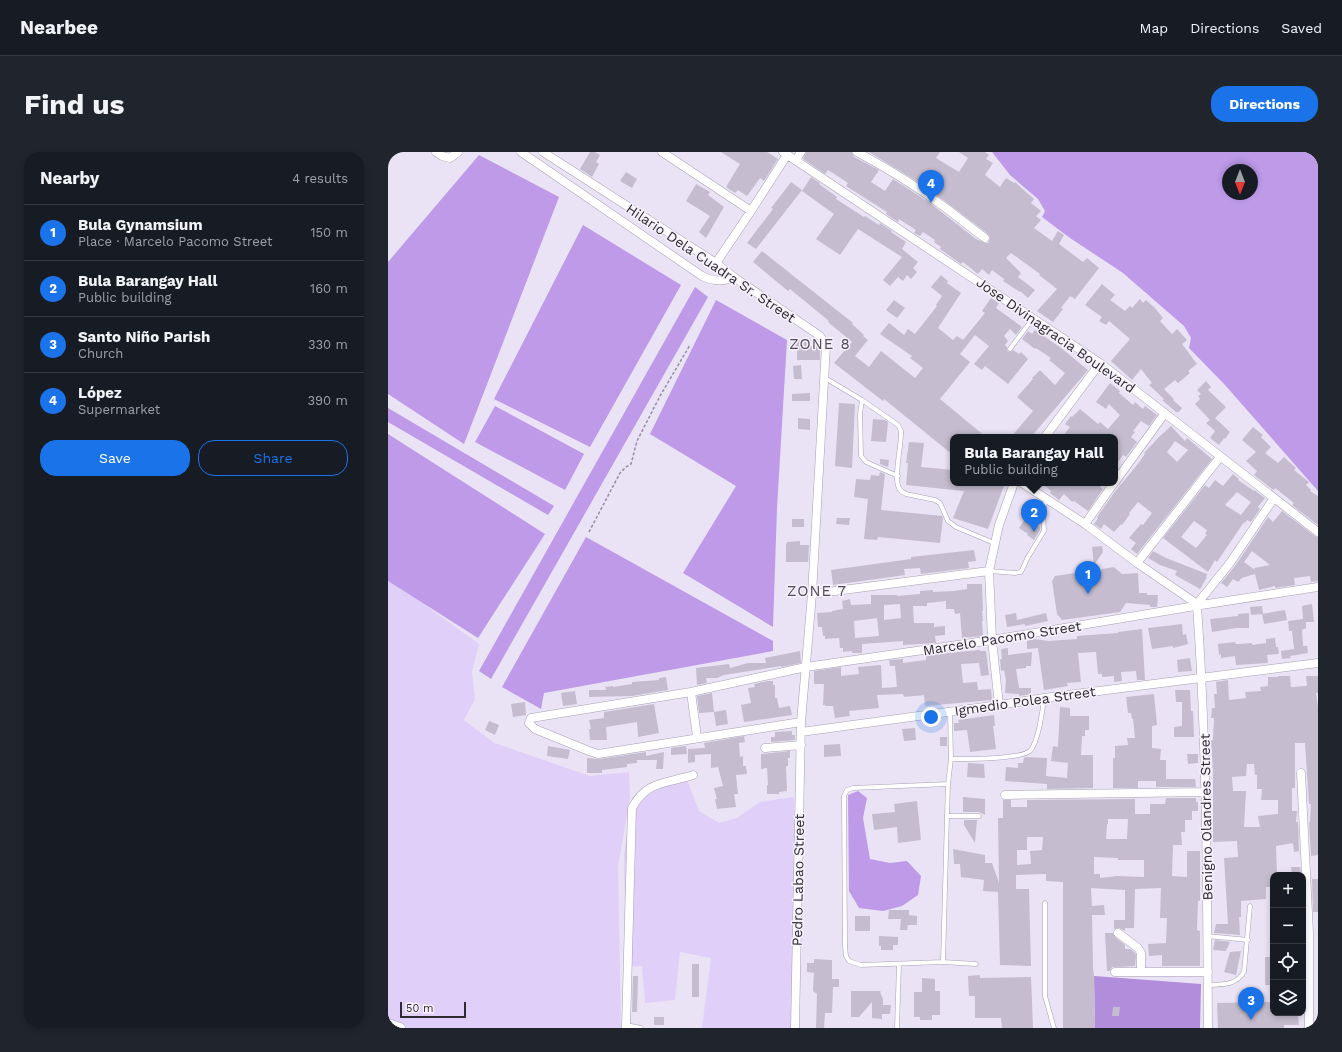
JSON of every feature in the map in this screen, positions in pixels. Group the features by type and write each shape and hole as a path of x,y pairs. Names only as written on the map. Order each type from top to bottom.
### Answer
{"street":[{"path":"436,152 442,156 450,158 458,152"},
{"path":"521,152 702,276 720,281 735,278"},
{"name":"Hilario Dela Cuadra Sr. Street","path":"543,152 716,263 735,278 820,336 824,341 827,350 812,594 801,722"},
{"path":"662,152 751,211"},
{"path":"796,160 801,152"},
{"path":"857,152 908,182 985,238"},
{"path":"716,263 751,211 785,153"},
{"name":"Jose Divinagracia Boulevard","path":"785,153 1100,363 1318,532"},
{"path":"1047,434 1100,363"},
{"path":"1118,478 1165,413"},
{"path":"1137,563 1220,457"},
{"path":"999,705 992,640 989,571 994,543 1013,486"},
{"path":"1026,486 1084,524 1197,605 1230,563 1274,498"},
{"path":"1084,524 1112,486"},
{"path":"812,594 989,571"},
{"name":"Marcelo Pacomo Street","path":"697,738 598,754 535,729 529,723 531,718 691,692 806,667 992,640 1197,605 1318,587"},
{"name":"Benigno Olandres Street","path":"1197,605 1202,678 1206,792 1208,1028"},
{"name":"Igmedio Polea Street","path":"801,732 1044,698 1318,663"},
{"path":"691,692 697,738 801,722"},
{"name":"Pedro Labao Street","path":"796,1028 801,722"},
{"path":"765,748 800,745"},
{"path":"1301,773 1309,933 1309,1028"},
{"path":"626,1027 632,808 642,793 651,787 693,775"},
{"path":"1005,795 1206,792"},
{"path":"1118,933 1140,951 1141,971"},
{"path":"1309,933 1318,933"},
{"path":"1115,972 1208,972"},
{"path":"388,1024 400,1028"}],"lane":[{"path":"1010,349 1033,318"},
{"path":"825,378 872,406 898,425 901,430 898,485 902,492 935,500 940,503 948,521 956,527 994,543"},
{"path":"862,400 860,414 861,456 866,462 898,476"},
{"path":"989,571 1015,574 1021,572 1028,557 1044,531 1043,512 1046,499"},
{"path":"951,759 992,758 1026,753 1034,744 1044,698"},
{"path":"944,962 948,784 951,759 950,711"},
{"path":"948,784 853,788 847,790 844,796 846,956 849,961 861,965 944,962 976,964"},
{"path":"947,816 979,816"},
{"path":"1045,903 1045,996 1054,1028"},
{"path":"1208,985 1228,984 1240,978 1244,972 1250,906"},
{"path":"1207,936 1248,940"},
{"path":"897,1028 899,964"},
{"path":"626,1027 642,1028"}],"path":[{"path":"589,532 620,473 631,464 637,441 660,396 690,345"}],"shaded area":[{"path":"992,152 1318,152 1318,491 1225,385 1189,348 1191,338 1184,326 1123,273 1070,238 1042,217 1045,211 1038,199 1010,175"},
{"path":"479,155 559,197 464,444 388,394 388,262"},
{"path":"583,225 681,285 590,447 494,399"},
{"path":"695,287 708,297 491,679 479,671"},
{"path":"716,300 787,340 777,508 773,627 683,573 736,486 650,434"},
{"path":"495,406 584,454 565,490 475,442"},
{"path":"388,408 554,506 548,515 388,422"},
{"path":"388,434 545,534 478,638 388,581"},
{"path":"586,537 773,641 773,651 544,693 541,709 502,687"},
{"path":"388,581 418,600 479,644 472,672 475,699 464,720 494,743 590,776 629,772 630,798 618,866 621,1028 388,1028"},
{"path":"685,774 699,811 719,823 737,818 760,802 794,797 797,1028 702,1028 711,958 680,952 675,1000 645,1003 642,966 624,967 624,854 632,798 649,784 680,780"},
{"path":"858,791 867,798 863,818 870,859 890,863 907,861 921,876 918,895 902,906 883,911 859,908 849,891 848,795"},
{"path":"1094,976 1201,984 1200,1028 1095,1028"}],"building":[{"path":"590,152 595,152 600,155 596,162 599,164 592,177 580,169"},
{"path":"721,152 767,152 778,159 764,181 760,178 747,196 738,190 735,193 726,187 740,164"},
{"path":"806,152 852,152 854,157 879,170 871,182 885,191 893,179 930,203 976,239 988,243 990,239 988,234 926,187 869,152 940,152 936,158 959,172 968,158 959,152 985,152 989,155 986,159 993,163 985,175 1000,187 1006,178 1014,183 1015,182 1034,199 1031,203 1041,211 1036,216 1041,220 1034,228 1052,241 1058,231 1064,235 1059,244 1083,262 1087,258 1099,268 1075,299 1070,296 1061,308 1063,309 1053,322 1037,311 1057,289 1039,275 1040,274 1011,253 1006,258 1021,273 1018,277 1035,290 1028,298 1020,291 1003,281 1004,279 992,270 989,275 982,269 978,274 963,262 961,264 940,249 941,247 934,242 935,240 923,232 920,236 914,233 916,230 899,219 898,222 886,214 887,212 846,186 848,183 839,177 828,170 825,174 803,159"},
{"path":"626,172 637,179 632,188 620,181"},
{"path":"811,177 837,197 836,199 864,217 865,216 879,225 880,223 906,242 902,249 918,262 913,268 917,272 911,279 907,275 903,281 898,277 890,286 883,280 902,257 858,229 840,255 816,239 834,214 802,191"},
{"path":"791,182 802,190 756,249 747,243"},
{"path":"696,184 710,192 708,195 724,207 706,238 699,232 710,216 686,201"},
{"path":"762,251 853,323 852,324 868,340 855,356 869,367 881,351 915,378 923,368 910,358 912,356 880,334 889,323 904,335 908,329 915,334 937,306 936,305 942,296 931,287 941,275 948,281 947,283 961,293 938,328 953,340 957,336 963,340 985,313 982,311 991,298 999,303 996,308 1022,327 1016,335 1010,329 1004,336 1008,341 1005,345 1007,347 1007,351 1010,352 1013,350 1019,354 1021,352 1028,359 1008,384 985,366 982,370 974,364 989,346 975,335 960,354 970,362 940,399 982,434 950,434 950,453 884,399 883,401 834,363 852,342 790,289 788,291 753,262"},
{"path":"1102,284 1115,295 1110,300 1125,311 1130,306 1132,308 1140,299 1143,303 1146,300 1163,318 1160,321 1172,334 1177,329 1187,340 1182,344 1197,364 1188,371 1190,373 1178,383 1175,380 1164,389 1182,408 1179,412 1176,412 1162,400 1164,399 1149,385 1152,383 1141,369 1132,380 1111,361 1130,339 1109,321 1106,325 1099,321 1102,317 1085,305"},
{"path":"894,300 905,308 897,318 886,310"},
{"path":"1035,330 1061,348 1088,370 1034,434 1014,434 1033,411 1017,397 1033,379 1032,378 1040,370 1055,385 1065,373 1049,360 1051,358 1036,348 1035,349 1022,339 1028,331 1032,334"},
{"path":"792,340 811,340 811,346 820,347 820,360 797,360 797,348 792,348"},
{"path":"801,365 802,379 794,379 793,366"},
{"path":"1206,381 1211,387 1208,390 1226,407 1215,418 1230,432 1219,445 1210,438 1215,431 1206,423 1210,420 1195,404 1200,399 1198,396 1201,394 1197,390"},
{"path":"1110,383 1133,405 1135,402 1143,409 1145,406 1157,415 1149,426 1141,421 1133,431 1135,432 1131,437 1137,442 1126,457 1123,455 1118,462 1118,434 1064,434 1070,427 1065,424 1071,416 1072,417 1080,409 1098,424 1100,422 1108,429 1120,415 1109,404 1106,409 1096,402"},
{"path":"810,393 810,401 792,401 792,394"},
{"path":"839,403 855,404 852,468 835,466"},
{"path":"798,418 810,419 810,430 798,429"},
{"path":"873,419 885,420 888,422 886,442 871,441"},
{"path":"1171,426 1185,441 1187,438 1212,459 1137,554 1131,549 1136,543 1129,538 1141,524 1143,525 1152,513 1138,502 1122,525 1121,524 1114,532 1104,524 1101,529 1094,524 1098,518 1097,517 1114,493 1137,465 1145,454 1144,453","holes":["1175,441 1188,450 1177,462 1167,452"]},
{"path":"1253,427 1263,435 1261,437 1271,447 1265,453 1278,463 1284,457 1296,468 1294,470 1309,482 1306,485 1311,490 1310,491 1318,496 1318,525 1292,505 1294,503 1275,488 1274,490 1272,489 1254,475 1257,471 1246,461 1256,452 1242,440"},
{"path":"909,442 924,443 921,467 950,470 950,486 1004,486 988,529 953,518 964,491 906,485 908,463 906,463"},
{"path":"880,459 889,460 888,467 880,464"},
{"path":"880,472 885,474 881,510 942,516 940,543 878,537 877,540 864,539 868,499 854,497 856,479 870,480 871,475 879,476"},
{"path":"1233,474 1239,479 1238,480 1265,498 1258,507 1260,509 1251,522 1247,520 1245,523 1244,522 1217,562 1215,560 1208,572 1163,538 1205,485 1209,488 1215,480 1223,486","holes":["1237,492 1251,502 1241,515 1225,505","1194,521 1207,530 1205,534 1207,535 1196,548 1181,537"]},
{"path":"1045,486 1101,486 1100,487 1103,489 1088,511 1074,501 1072,502 1064,494 1059,500 1050,493 1051,491"},
{"path":"1282,511 1318,537 1318,581 1311,582 1310,576 1294,578 1295,585 1275,588 1275,586 1259,590 1255,574 1242,578 1238,582 1233,579 1227,587 1221,583 1235,566 1268,517 1273,522","holes":["1252,551 1270,565 1254,568 1255,570 1244,562"]},
{"path":"1027,516 1033,520 1032,522 1040,527 1040,530 1034,540 1019,528"},
{"path":"837,518 850,518 849,525 836,524"},
{"path":"792,519 804,519 804,527 792,527"},
{"path":"800,541 800,545 809,545 808,562 786,562 787,542"},
{"path":"1102,546 1103,552 1094,565 1092,547"},
{"path":"974,550 976,561 968,562 969,568 921,574 920,568 904,569 905,575 833,585 831,570 911,559 911,557"},
{"path":"1153,551 1166,558 1207,574 1207,577 1200,589 1175,575 1177,571 1160,565 1148,558"},
{"path":"1114,567 1122,574 1138,573 1139,593 1158,595 1157,607 1126,603 1120,612 1062,620 1057,614 1052,581 1055,576 1094,570 1099,573 1102,569"},
{"path":"967,584 982,584 983,636 962,638 960,613 955,614 954,609 946,609 946,601 927,603 927,606 913,606 914,623 934,623 934,627 945,626 945,635 935,636 936,643 903,645 903,641 862,644 862,653 852,653 852,651 843,652 843,648 840,648 839,638 825,639 825,636 823,636 822,627 818,627 817,613 832,612 843,609 842,601 850,599 851,605 871,604 871,595 897,596 920,594 920,591 933,590 933,592 967,589","holes":["900,604 901,618 884,620 884,605","877,618 879,636 855,638 854,621"]},
{"path":"1312,604 1314,622 1306,622 1306,628 1302,630 1303,646 1307,646 1308,653 1282,659 1281,651 1294,649 1292,631 1289,631 1288,621 1303,619 1302,606"},
{"path":"1262,606 1263,614 1251,615 1250,607"},
{"path":"1285,610 1287,620 1264,624 1262,614"},
{"path":"1016,613 1017,620 1046,613 1048,621 1025,626 1025,624 1007,627 1005,615"},
{"path":"1249,613 1249,628 1236,628 1212,632 1210,619 1238,616 1238,614"},
{"path":"1182,624 1183,635 1186,634 1188,644 1173,648 1173,646 1152,649 1148,628"},
{"path":"1142,629 1145,680 1137,680 1136,671 1121,672 1122,681 1114,682 1114,676 1102,677 1102,674 1098,674 1096,652 1078,653 1081,682 1067,683 1068,686 1044,690 1038,648 1027,649 1027,641 1034,639 1049,641 1077,639 1077,636 1118,633"},
{"path":"1275,638 1276,647 1278,647 1279,654 1267,655 1268,663 1236,665 1235,656 1221,658 1221,654 1219,655 1218,644 1235,642 1236,644 1252,643 1252,645 1266,643 1266,639"},
{"path":"1008,648 1008,655 1032,652 1031,666 1016,669 1019,688 1031,688 1031,694 1019,696 1019,694 1005,693 1006,680 1004,670 1001,671 1000,659 1002,659 1001,649"},
{"path":"980,650 986,651 989,675 981,676 979,663 961,664 963,683 977,682 978,690 991,689 992,700 925,706 924,695 904,697 903,694 877,695 879,708 849,711 850,716 835,718 833,706 823,705 824,684 814,684 814,671 841,667 841,676 859,674 858,667 881,665 882,688 897,687 895,666 890,666 889,660 903,659 903,663 926,660 926,655"},
{"path":"800,651 801,663 724,675 717,678 706,678 707,683 697,685 696,668 729,664 730,668 748,663 766,663 765,658"},
{"path":"1190,658 1192,671 1178,672 1177,660"},
{"path":"1290,676 1291,687 1307,686 1306,676 1318,676 1318,693 1316,693 1318,707 1318,855 1311,856 1309,822 1311,804 1309,804 1305,743 1295,743 1295,788 1292,788 1292,811 1297,811 1296,822 1298,822 1299,851 1294,852 1293,843 1276,846 1277,872 1270,872 1270,887 1266,887 1266,899 1241,901 1241,917 1239,917 1240,935 1214,933 1216,924 1228,924 1224,858 1238,857 1237,841 1213,842 1213,770 1211,740 1213,740 1214,718 1211,718 1212,708 1215,708 1214,694 1217,694 1216,682 1228,680 1229,700 1246,698 1245,692 1261,691 1260,687 1268,686 1268,677","holes":["1247,764 1254,764 1255,775 1257,775 1257,789 1262,789 1261,800 1278,800 1278,814 1258,816 1260,827 1244,827 1246,791 1233,791 1232,777 1246,776"]},
{"path":"666,677 668,690 632,696 589,697 589,690 606,690 605,687 632,684 632,682 659,680 659,678"},
{"path":"773,681 773,685 775,685 775,698 777,698 779,708 790,706 792,715 744,722 741,705 751,703 748,688 755,687 754,684"},
{"path":"1175,690 1190,690 1191,711 1193,711 1194,737 1174,737 1174,727 1182,726 1182,702 1176,702"},
{"path":"575,691 577,704 563,706 561,693"},
{"path":"712,693 714,712 699,713 697,696"},
{"path":"1154,694 1157,725 1152,726 1152,748 1161,749 1160,760 1166,760 1166,779 1195,779 1196,787 1156,787 1156,781 1138,781 1138,788 1113,788 1113,758 1115,758 1115,746 1128,745 1127,738 1135,738 1133,719 1131,713 1128,713 1126,697"},
{"path":"525,702 526,715 513,717 511,704"},
{"path":"654,704 659,733 638,737 637,722 606,727 607,740 590,740 589,729 591,729 589,720 604,718 604,712"},
{"path":"1060,707 1070,708 1070,716 1089,716 1089,730 1085,730 1085,736 1082,736 1081,755 1093,755 1093,788 1047,789 1047,784 1005,781 1006,767 1018,768 1018,763 1023,763 1024,758 1026,757 1047,758 1046,776 1067,778 1068,763 1051,761 1053,746 1058,747"},
{"path":"726,710 728,724 716,726 714,712"},
{"path":"994,715 995,726 993,726 996,749 970,752 967,730 954,731 954,723 959,723 958,720"},
{"path":"489,721 499,725 495,735 485,730"},
{"path":"915,728 916,740 904,741 902,729"},
{"path":"792,731 792,735 795,735 795,740 771,742 771,737 775,737 775,732"},
{"path":"744,736 745,742 739,743 740,757 743,756 743,766 746,766 747,774 736,775 738,794 734,794 736,807 717,809 715,799 717,799 714,788 723,786 718,767 711,768 711,754 695,755 695,762 688,763 688,749 705,748 704,743"},
{"path":"940,737 947,737 947,746 940,746"},
{"path":"840,744 841,756 824,757 824,745"},
{"path":"548,746 570,750 568,759 547,756"},
{"path":"686,746 687,754 671,755 671,748"},
{"path":"790,751 788,766 786,766 787,791 779,792 779,794 767,794 767,768 761,769 761,754"},
{"path":"646,752 646,756 664,752 663,769 656,769 657,760 637,760 637,763 627,764 627,767 602,770 602,773 587,773 587,758 599,759"},
{"path":"1187,754 1198,754 1198,763 1188,764"},
{"path":"968,763 984,764 985,778 967,777"},
{"path":"963,797 985,799 985,815 979,812 963,812"},
{"path":"1166,798 1196,798 1196,802 1198,802 1198,811 1192,811 1192,820 1185,820 1185,832 1181,832 1182,845 1173,845 1172,876 1187,877 1187,851 1200,851 1200,901 1198,901 1197,930 1200,931 1200,966 1162,966 1162,955 1149,956 1148,944 1166,943 1167,918 1160,918 1161,888 1135,889 1134,928 1125,928 1125,931 1119,928 1114,929 1114,920 1125,920 1125,890 1091,888 1092,906 1104,905 1105,915 1092,915 1095,1028 1063,1028 1063,882 1046,881 1046,874 1016,875 1016,889 1029,889 1031,966 1000,965 998,892 983,891 984,880 961,877 960,864 954,864 953,849 985,855 985,863 992,863 999,883 998,818 1003,818 1003,800 1011,800 1011,807 1027,807 1027,800 1135,799 1135,814 1150,814 1150,804 1165,804","holes":["1108,819 1128,819 1127,839 1106,839","1027,837 1043,837 1042,850 1030,851 1031,864 1017,865 1017,850 1027,850","1094,857 1118,858 1118,860 1144,860 1144,877 1117,876 1100,878 1100,874 1094,874"]},
{"path":"917,801 921,840 898,843 897,827 874,830 872,814 895,812 894,804"},
{"path":"964,820 977,820 975,843 964,825"},
{"path":"1291,867 1300,867 1301,872 1292,872"},
{"path":"1312,879 1318,879 1318,912 1313,912"},
{"path":"889,910 909,910 909,915 917,916 917,925 908,925 907,930 900,930 901,919 888,919"},
{"path":"855,916 870,916 870,931 855,931"},
{"path":"1105,933 1113,933 1115,937 1125,945 1125,949 1130,949 1134,952 1136,955 1135,966 1112,967 1110,971 1107,971"},
{"path":"879,936 898,937 898,945 893,945 893,950 881,950 881,946 879,946"},
{"path":"1215,940 1230,942 1226,951 1213,950"},
{"path":"1241,951 1236,975 1224,972 1230,952"},
{"path":"1265,957 1270,957 1270,985 1265,985"},
{"path":"814,959 832,960 832,979 839,979 839,987 833,987 832,1013 825,1013 824,1028 816,1028 817,994 813,991 814,973 807,972 807,963 814,963"},
{"path":"692,964 699,964 699,997 692,997"},
{"path":"980,975 980,978 1031,977 1033,1028 1002,1028 1001,1018 975,1018 975,996 969,996 968,976"},
{"path":"633,976 638,976 637,1012 632,1012"},
{"path":"922,978 935,979 935,991 940,991 940,1015 932,1015 932,1020 920,1020 920,1017 914,1017 914,992 922,992"},
{"path":"851,991 881,991 883,1005 891,1005 890,1014 882,1014 882,1019 872,1018 872,1002 859,1017 851,1017"},
{"path":"1270,1002 1270,1016 1298,1016 1299,1025 1284,1025 1284,1028 1218,1028 1217,1003"},
{"path":"1113,1007 1120,1007 1119,1016 1112,1016"},
{"path":"654,1017 664,1017 664,1025 654,1025"}],"place":[{"name":"López","path":"931,203"},
{"name":"Bula Barangay Hall","path":"1034,532"},
{"name":"Bula Gynamsium","path":"1088,594"},
{"name":"Santo Niño Parish","path":"1251,1020"}],"district":[{"name":"ZONE 8","path":"820,344"},
{"name":"ZONE 7","path":"817,591"}]}
